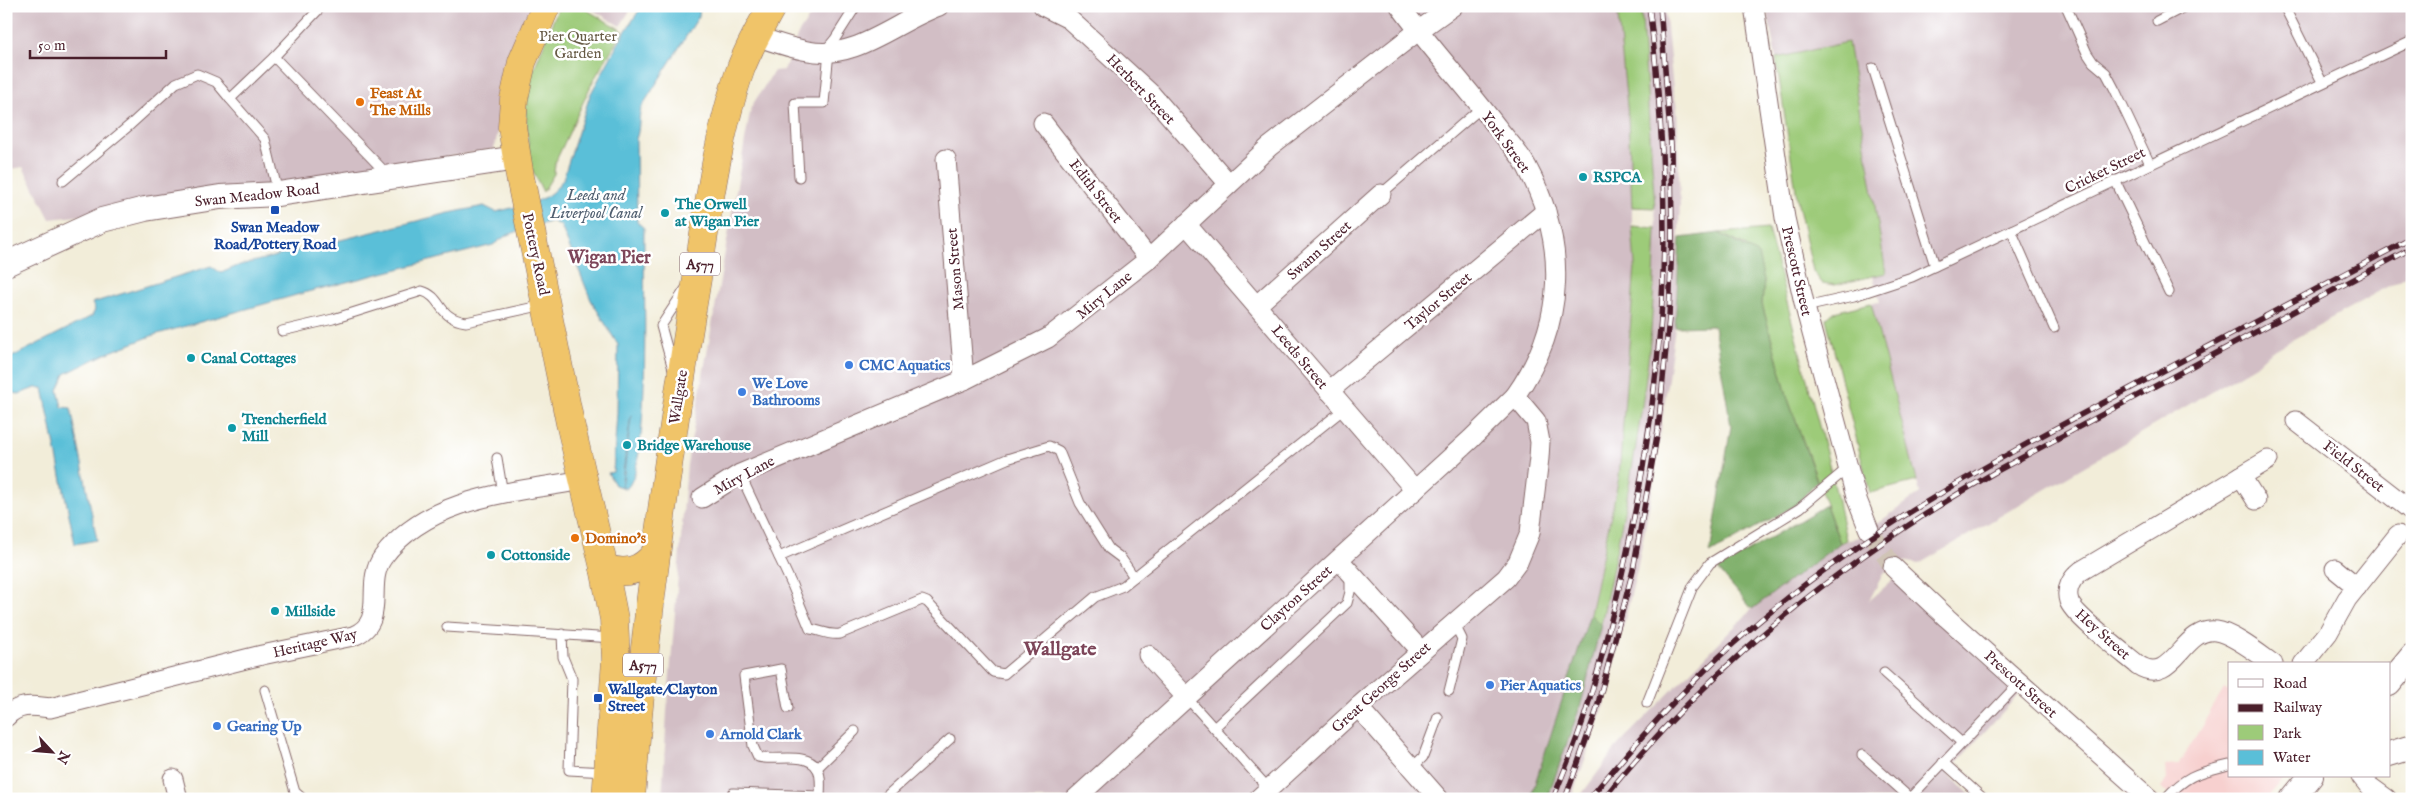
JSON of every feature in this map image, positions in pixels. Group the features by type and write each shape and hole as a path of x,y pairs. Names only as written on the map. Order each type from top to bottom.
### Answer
{"highway":[{"name":"Pottery Road","path":"546,6 522,62 514,99 512,126 518,167 570,423 586,492"},
{"name":"Wallgate","path":"631,799 636,725 655,554 679,390 721,145 733,93 742,67 772,6"},
{"name":"A577","path":"586,492 604,568 616,638 606,799"},
{"path":"604,568 613,572 630,572 640,569 655,554"}],"street":[{"path":"756,36 809,52 827,52 857,47 939,6"},
{"name":"Herbert Street","path":"1043,6 1069,19 1150,93 1229,184"},
{"name":"York Street","path":"1400,6 1527,166 1546,211 1556,252 1554,306 1542,349 1515,396"},
{"name":"Miry Lane","path":"702,498 740,474 964,380 1048,338 1149,259 1269,147 1418,30 1453,6"},
{"name":"Prescott Street","path":"1754,6 1784,218 1805,307 1856,497 1869,530"},
{"name":"Edith Street","path":"1043,123 1149,259"},
{"name":"Mason Street","path":"946,159 964,380"},
{"name":"Swan Meadow Road","path":"6,264 102,220 121,214 220,197 278,194 391,178 518,167"},
{"name":"Swann Street","path":"1257,305 1381,194"},
{"name":"Taylor Street","path":"1330,391 1546,211"},
{"name":"Leeds Street","path":"1186,224 1415,490"},
{"name":"Clayton Street","path":"1075,799 1187,698 1344,565 1415,490 1515,396"},
{"name":"Great George Street","path":"1263,794 1358,707 1506,578 1518,562 1530,533 1540,442 1536,421 1515,396"},
{"name":"Field Street","path":"2296,421 2412,511"},
{"name":"Hey Street","path":"2268,460 2082,571 2072,579 2068,599 2076,612 2146,670 2165,668 2194,636 2212,630 2226,634 2271,662"},
{"path":"2241,476 2256,500"},
{"name":"Heritage Way","path":"8,709 24,705 50,708 262,655 353,636 363,632 370,625 374,615 376,571 382,558 396,543 427,519 466,502 503,494 586,492"},
{"path":"2305,662 2328,633 2347,599 2398,535"},
{"path":"1344,565 1422,651"},
{"name":"Prescott Street","path":"1893,567 2150,799"},
{"path":"2335,569 2357,586"},
{"path":"1148,656 1187,698"},
{"path":"2390,683 2412,656"},
{"path":"1358,707 1439,799"},
{"path":"2292,799 2310,778"},
{"path":"2363,778 2369,786 2387,799"},
{"path":"173,779 178,799"}],"lane":[{"path":"230,99 274,58 322,6"},
{"path":"799,177 795,102 824,102 827,52 856,6"},
{"path":"899,6 916,17"},
{"path":"2066,6 2090,57 2106,73 2150,164"},
{"path":"2156,21 2186,6"},
{"path":"2284,6 2322,82"},
{"name":"Cricket Street","path":"1805,307 1854,296 1912,277 2412,41"},
{"path":"274,58 391,178"},
{"path":"1873,68 1935,266"},
{"path":"62,181 130,125 176,83 197,74 216,82 265,139 278,194"},
{"path":"1381,194 1482,107"},
{"path":"2115,180 2169,292"},
{"path":"2011,230 2054,328"},
{"path":"282,331 334,319 422,291 429,293 444,314 454,320 466,322 547,304"},
{"path":"740,474 780,558 810,629 821,630 834,635 840,634 922,600 927,602 992,672 1004,674 1096,597 1123,586 1344,409"},
{"path":"780,558 1008,459 1049,446 1059,451 1080,503 1109,549 1121,558 1134,577"},
{"path":"497,458 503,494"},
{"path":"1647,702 1693,586 1710,563 1800,508 1849,467"},
{"path":"1214,728 1347,603 1350,592 1344,565"},
{"path":"1449,691 1462,639 1454,623"},
{"path":"447,627 616,638"},
{"path":"562,634 563,657 572,679 569,770 608,772"},
{"path":"788,708 781,669 744,676 753,746 758,757 766,759 803,759 817,768"},
{"path":"1884,673 1962,743"},
{"path":"1862,755 1910,798 2020,682"},
{"path":"265,690 296,792 303,799"},
{"path":"1187,698 1214,728 1263,794"},
{"path":"1412,768 1423,757 1438,717"},
{"path":"817,768 855,730"},
{"path":"883,799 950,740"},
{"path":"1944,762 1984,799"},
{"path":"2165,799 2178,784 2192,775 2228,765"},
{"path":"733,792 820,797 817,768"}],"shaded area":[{"path":"6,6 534,6 518,47 494,149 114,212 50,219 23,167 6,170"},
{"path":"586,6 633,6 620,26"},
{"path":"817,6 1665,6 1673,90 1677,107 1680,204 1675,327 1654,481 1637,570 1603,709 1571,799 662,799 667,711 687,464 751,107 774,71 784,70 798,34","holes":["1632,208 1655,208 1656,228 1632,226"]},
{"path":"1766,6 2412,6 2412,273 2269,353 2256,365 1919,564 1903,561 1883,574 1869,601 1897,576 2019,694 1947,773 1975,799 1578,799 1618,745 1752,609 1840,543 1858,537 1920,493 1871,303 1880,302 1873,276 1886,273 1847,42 1776,58"},
{"path":"2224,688 2228,690 2228,778 2284,778 2266,799 2173,799 2161,787 2166,781 2165,766 2179,765"}],"green space":[{"name":"Pier Quarter Garden","path":"559,6 580,6 623,31 593,81 555,163 554,174 543,192 530,165 524,94"},
{"path":"1617,6 1641,6 1655,208 1632,207 1628,116"},
{"path":"1848,42 1886,273 1835,285 1822,283 1813,271 1798,204 1776,58"},
{"path":"1632,226 1656,228 1652,321 1637,439 1601,625 1590,614 1619,477 1635,265"},
{"path":"1768,229 1835,487 1846,540 1840,543 1788,399 1762,304 1764,280 1746,246 1719,233"},
{"path":"1719,233 1758,254 1764,280 1762,304 1788,399 1817,481 1796,505 1710,553 1731,426 1714,326 1675,327 1680,238"},
{"path":"1871,303 1917,481 1870,493 1826,319 1834,312"},
{"path":"1826,505 1840,543 1752,609 1718,569"},
{"path":"1590,614 1601,625 1581,704 1547,799 1530,799"}],"water":[{"name":"Leeds and Liverpool Canal","path":"642,6 700,6 699,16 641,108 636,139 637,222 644,228 645,323 643,407 640,444 635,472 627,488 622,488 631,416 621,487 615,485 608,473 613,472 617,413 618,345 591,300 561,226 552,221 507,235 493,245 307,292 154,335 105,354 65,374 58,390 62,407 71,408 97,540 75,544 43,388 35,388 19,394 6,392 8,359 92,316 95,310 92,303 211,266 221,273 240,265 449,213 484,206 496,212 542,199 557,188 563,179 590,95 623,35"}],"tunnel":[{"path":"1869,530 1893,567"}],"railway":[{"path":"1553,799 1571,754 1601,660 1624,564 1651,417 1661,318 1664,201 1660,123 1649,6"},
{"path":"1565,799 1595,715 1633,570 1658,430 1669,318 1672,237 1671,145 1660,6"},
{"path":"1589,799 1658,718 1733,644 1778,605 1874,535 2026,444 2412,238"},
{"path":"1603,799 1645,749 1736,658 1784,616 1887,540 1941,504 1997,471 2412,248"}],"place":[{"name":"Feast At The Mills","path":"360,102"},
{"name":"RSPCA","path":"1583,177"},
{"name":"Swan Meadow Road/Pottery Road","path":"275,210"},
{"name":"The Orwell at Wigan Pier","path":"665,213"},
{"name":"Canal Cottages","path":"191,358"},
{"name":"CMC Aquatics","path":"849,365"},
{"name":"We Love Bathrooms","path":"742,392"},
{"name":"Trencherfield Mill","path":"232,428"},
{"name":"Bridge Warehouse","path":"627,445"},
{"name":"Domino's","path":"575,538"},
{"name":"Cottonside","path":"491,555"},
{"name":"Millside","path":"275,611"},
{"name":"Pier Aquatics","path":"1490,685"},
{"name":"Wallgate/Clayton Street","path":"598,698"},
{"name":"Gearing Up","path":"217,726"},
{"name":"Arnold Clark","path":"710,734"}],"district":[{"name":"Wigan Pier","path":"609,257"},
{"name":"Wallgate","path":"1060,648"}]}
